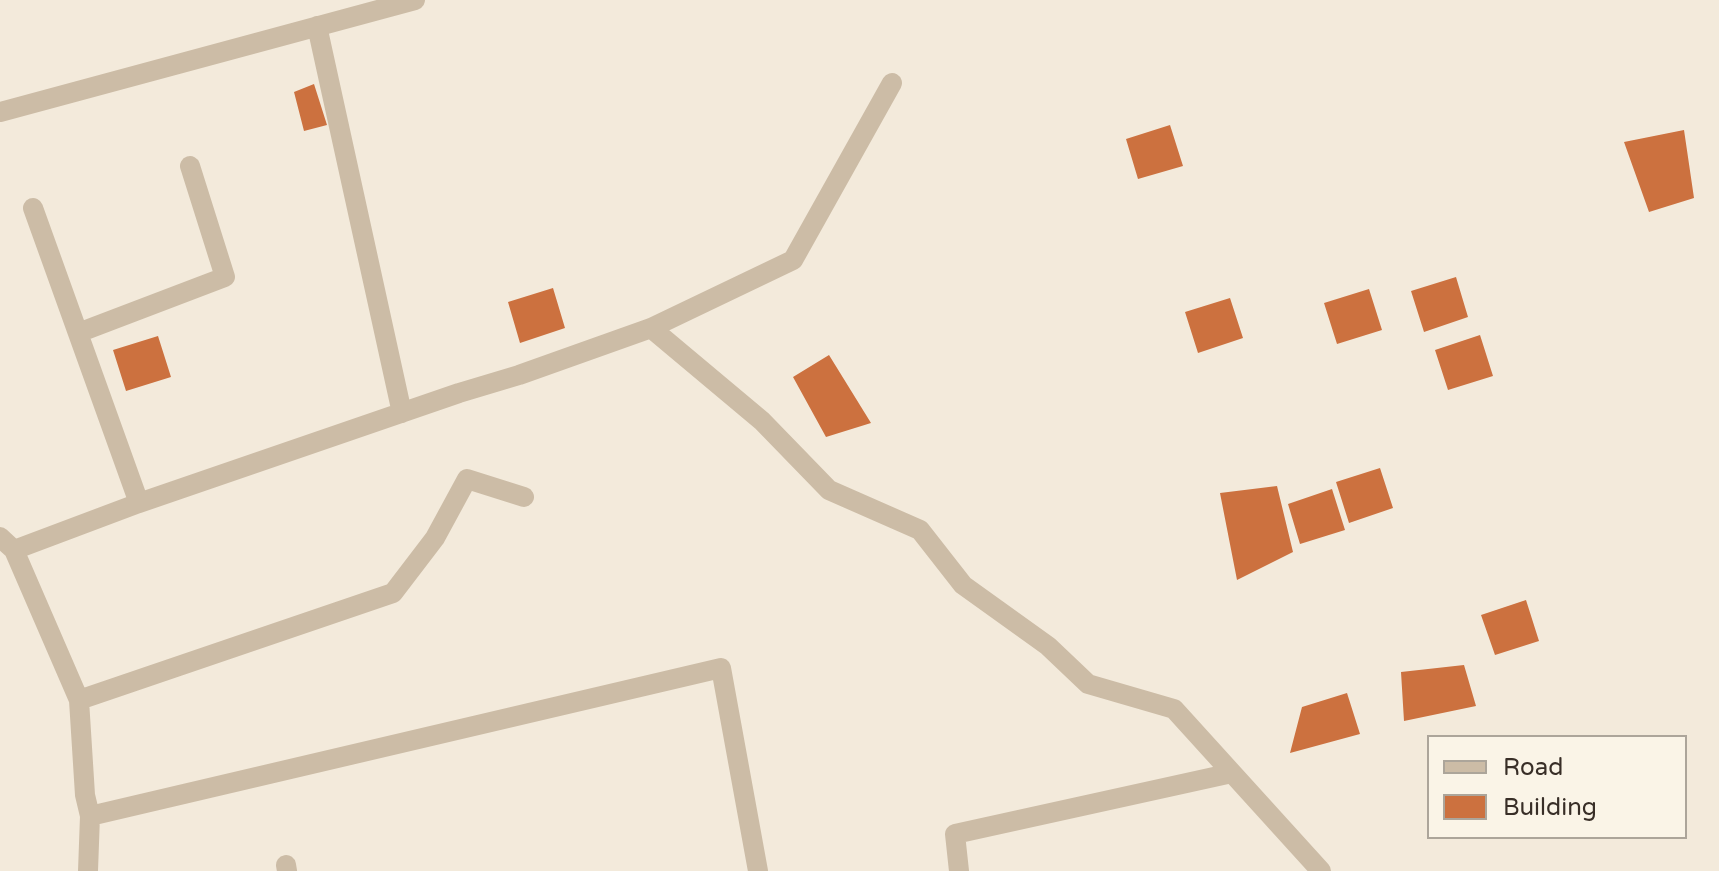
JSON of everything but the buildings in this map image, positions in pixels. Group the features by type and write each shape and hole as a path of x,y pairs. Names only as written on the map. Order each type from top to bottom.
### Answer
{"street":[{"path":"0,112 415,0"},
{"path":"317,26 402,413"},
{"path":"88,871 90,816 85,795 79,700 7,543 139,503 651,328 793,260 892,83"},
{"path":"78,333 225,277 190,166"},
{"path":"33,208 139,503"},
{"path":"651,328 762,421 829,490 920,530 963,585 1048,646 1088,684 1174,709 1321,871"},
{"path":"79,700 393,593 435,538 467,479 524,497"},
{"path":"90,816 721,668 760,871"},
{"path":"959,871 955,834 1232,773"}]}
